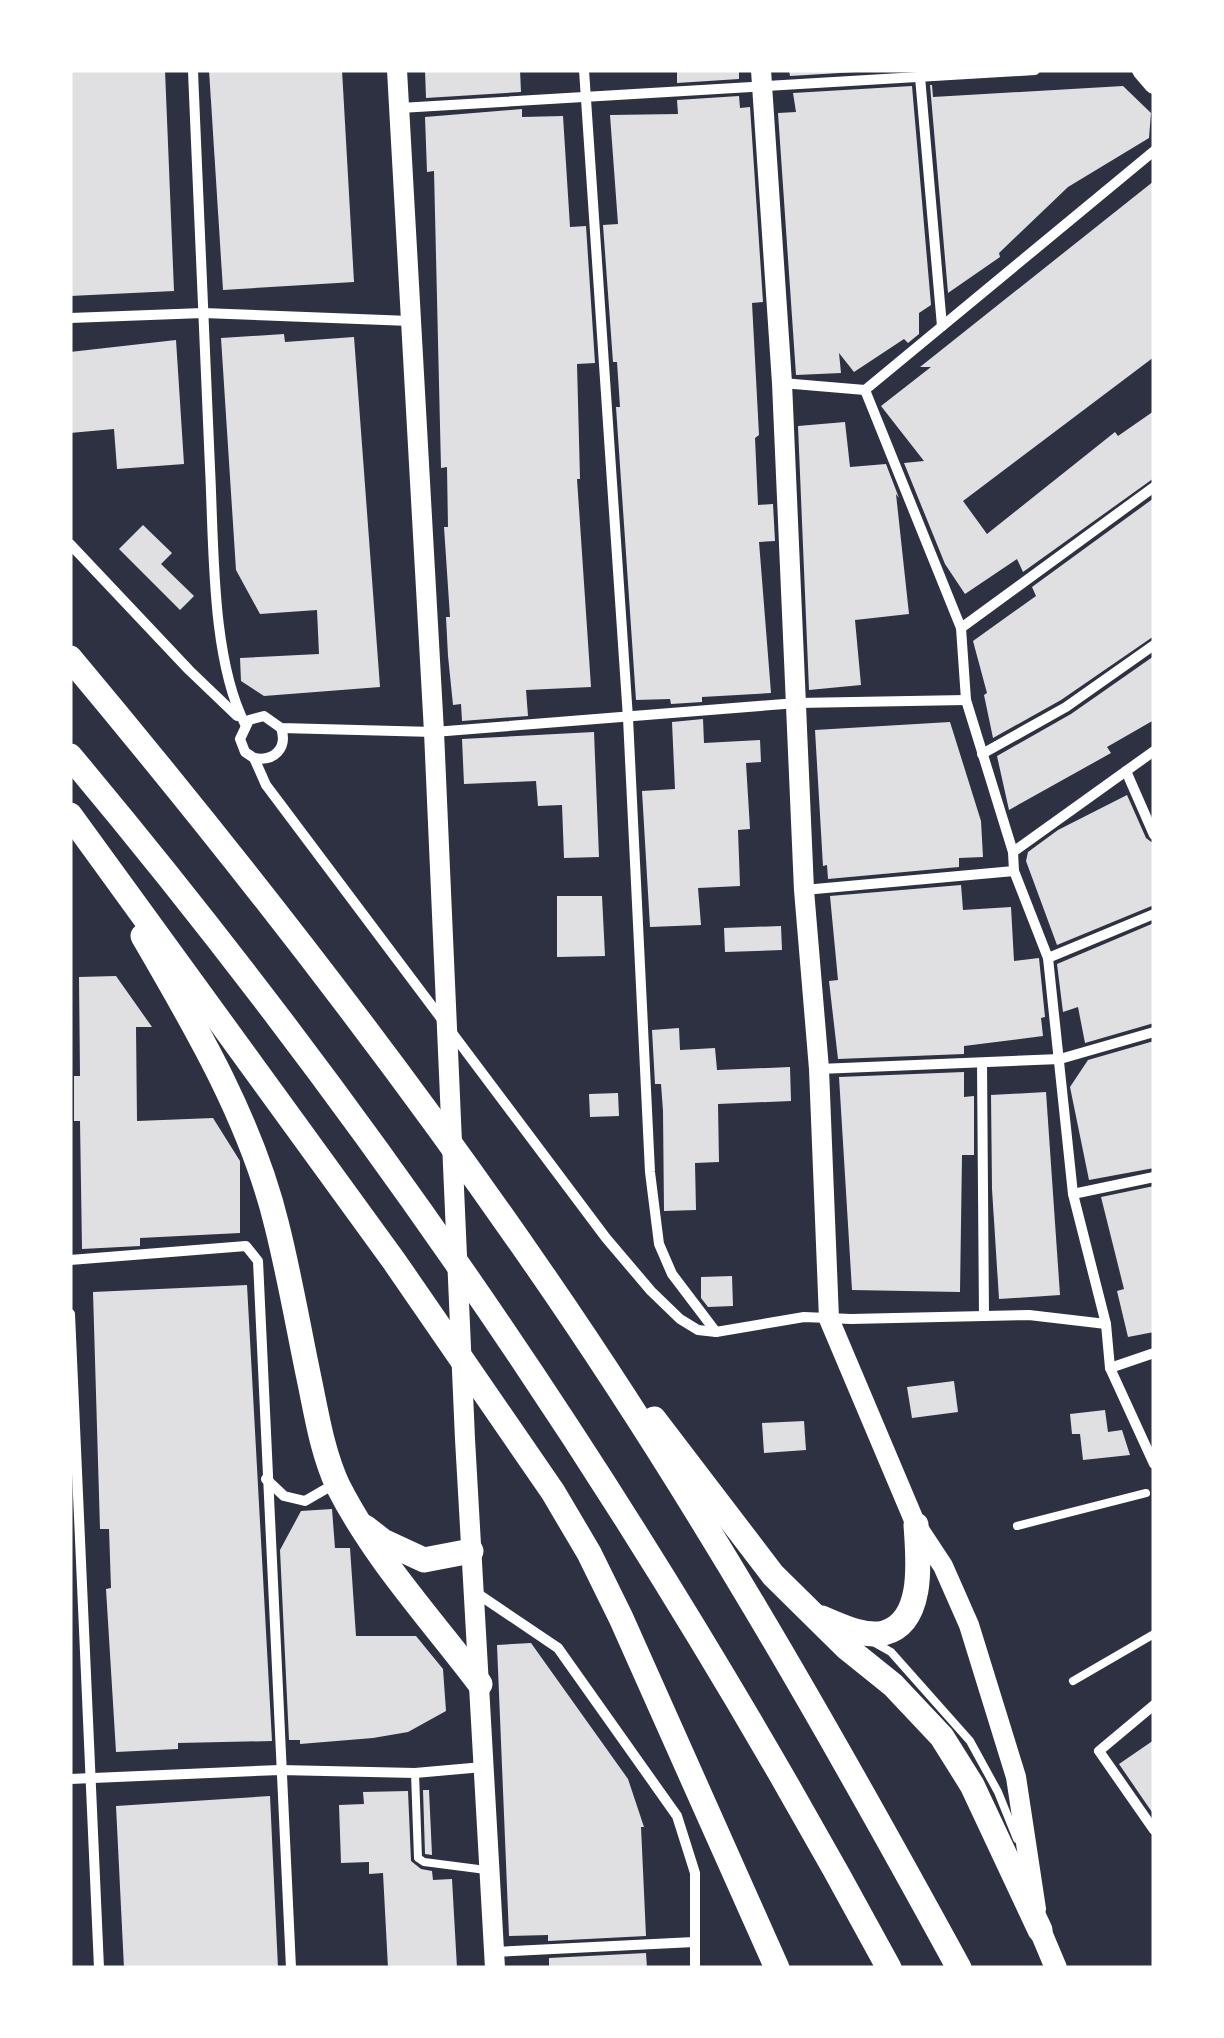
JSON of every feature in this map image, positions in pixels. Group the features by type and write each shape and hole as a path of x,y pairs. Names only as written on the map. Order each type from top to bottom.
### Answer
{"highway":[{"path":"70,658 188,799 378,1044 575,1322 748,1595 959,1968"},
{"path":"70,756 226,948 332,1088 424,1214 583,1448 718,1667 889,1968"},
{"path":"77,824 178,996 243,1124 277,1224 320,1431 336,1483 376,1554 480,1684"},
{"path":"77,824 394,1261 553,1492 590,1553 621,1618 777,1968"},
{"path":"575,1322 683,1454 773,1574 893,1685 942,1737 972,1785 1040,1930"},
{"path":"358,1520 383,1541 424,1560 472,1551"},
{"path":"812,1614 860,1632 885,1633 895,1627 919,1584 916,1525"}],"main road":[{"path":"398,70 494,1960"},
{"path":"1142,70 1154,84"},
{"path":"761,78 782,383 804,890 819,1069 828,1319 916,1525 943,1566 969,1626 1016,1778 1040,1930 1056,1968"}],"street":[{"path":"193,70 224,671 232,700 245,724"},
{"path":"584,70 628,718 650,1172 658,1244 672,1274 716,1332"},
{"path":"400,108 585,96 761,78 920,77 1035,70"},
{"path":"920,77 942,326"},
{"path":"782,383 865,390 1154,151"},
{"path":"70,318 203,313 410,321"},
{"path":"865,390 961,628 966,700 1014,852 1014,871 1048,958 1073,1194 1106,1324 1110,1368 1154,1464"},
{"path":"961,628 1154,487"},
{"path":"70,544 245,724"},
{"path":"982,754 1066,707 1154,645"},
{"path":"966,700 796,703 434,732 281,728 264,716 245,724 240,732 241,746 254,758 266,785 606,1238 680,1319 698,1330 716,1332 804,1317 1029,1315 1106,1324"},
{"path":"254,758 264,760 277,754 283,742 281,728"},
{"path":"1014,852 1154,751"},
{"path":"1126,771 1154,835"},
{"path":"804,890 1014,871"},
{"path":"1048,958 1154,914"},
{"path":"819,1069 1060,1059 1154,1032"},
{"path":"982,1063 984,1316"},
{"path":"1073,1194 1154,1177"},
{"path":"70,1260 246,1246 258,1261 291,1968"},
{"path":"70,1314 98,1968"},
{"path":"1110,1368 1154,1353"},
{"path":"1142,1440 1154,1436"},
{"path":"266,1479 284,1496 305,1501 336,1483"},
{"path":"474,1592 558,1648 677,1816 695,1873 695,1968"},
{"path":"1154,1704 1099,1751 1154,1830"},
{"path":"70,1779 280,1770 414,1773 485,1767"},
{"path":"494,1960 694,1942"}],"lane":[{"path":"1017,1526 1146,1493"},
{"path":"1073,1681 1154,1634"},
{"path":"414,1773 418,1858 492,1871"}],"building":[{"path":"70,70 165,70 174,291 70,296"},
{"path":"209,70 342,70 354,282 223,290"},
{"path":"425,70 520,70 521,92 426,98"},
{"path":"677,70 739,70 739,79 677,83"},
{"path":"789,70 889,70 790,76"},
{"path":"930,85 933,97 1123,86 1151,113 1149,138 1068,187 999,253 1000,257 948,293"},
{"path":"912,86 931,305 919,313 919,334 908,343 904,339 854,372 839,353 841,373 796,375 778,113 796,112 793,93"},
{"path":"739,96 740,108 750,107 763,302 752,303 759,435 755,438 758,505 773,504 775,541 759,542 771,693 702,697 702,702 671,704 670,699 636,700 616,407 620,407 617,362 613,362 603,225 618,224 610,115 678,114 677,100"},
{"path":"522,109 522,117 563,116 570,227 586,226 595,363 577,364 577,479 591,687 526,690 528,716 462,721 461,704 453,705 448,656 446,617 450,617 444,527 448,527 447,467 441,468 434,171 427,172 425,117"},
{"path":"1154,181 1154,357 963,501 987,534 1115,432 1118,436 1154,411 1154,478 1023,572 1017,559 965,594 945,564 904,463 924,461 881,406 931,367 920,367"},
{"path":"284,334 285,342 354,337 380,687 264,696 241,681 240,658 319,654 317,610 260,614 236,570 221,338"},
{"path":"176,340 184,464 117,469 114,429 70,433 70,352"},
{"path":"845,422 850,467 886,464 899,498 896,494 909,614 855,620 861,685 809,690 798,426"},
{"path":"1154,498 1154,636 1061,700 993,738 984,695 987,693 973,641 1036,596 1032,587"},
{"path":"143,525 172,553 161,564 194,596 180,610 119,549"},
{"path":"1154,656 1154,720 1107,747 1111,753 1009,810 997,756 1071,714"},
{"path":"703,719 704,743 760,740 761,762 746,763 750,829 738,830 740,886 698,888 701,925 650,927 642,791 675,789 672,722"},
{"path":"950,722 981,821 983,857 959,858 959,867 828,879 827,865 823,866 815,730"},
{"path":"594,732 599,857 564,858 562,805 538,806 536,781 464,784 462,739"},
{"path":"1127,795 1146,838 1154,844 1154,905 1057,945 1026,861 1028,852 1058,830"},
{"path":"961,885 963,910 1011,907 1014,961 1039,958 1043,1036 964,1046 964,1054 838,1059 829,981 838,980 830,896"},
{"path":"557,896 602,896 605,956 557,957"},
{"path":"1154,923 1154,1023 1085,1043 1078,1007 1063,1012 1057,964"},
{"path":"781,926 782,950 725,952 724,928"},
{"path":"116,976 152,1027 136,1027 137,1121 213,1118 240,1161 240,1233 140,1238 140,1246 82,1249 80,1121 74,1121 74,1076 80,1076 79,977"},
{"path":"679,1028 680,1050 715,1048 717,1070 790,1067 791,1101 718,1104 719,1162 695,1163 696,1210 664,1211 663,1111 661,1084 655,1084 652,1030"},
{"path":"1154,1041 1154,1168 1089,1180 1070,1087 1088,1060"},
{"path":"964,1072 964,1097 974,1096 974,1155 962,1155 960,1292 852,1290 839,1077"},
{"path":"1046,1092 1060,1295 999,1299 991,1095"},
{"path":"618,1093 619,1116 590,1117 589,1094"},
{"path":"1154,1186 1154,1332 1128,1337 1117,1291 1124,1289 1101,1197"},
{"path":"732,1276 733,1306 708,1307 701,1298 701,1277"},
{"path":"247,1285 272,1741 178,1743 178,1749 116,1752 106,1589 111,1588 109,1529 100,1529 93,1292"},
{"path":"954,1381 958,1412 912,1418 907,1387"},
{"path":"1105,1410 1108,1432 1122,1430 1130,1455 1083,1460 1080,1434 1072,1434 1070,1414"},
{"path":"804,1421 806,1450 764,1453 762,1423"},
{"path":"332,1509 335,1548 350,1548 356,1636 416,1636 443,1669 446,1711 408,1732 300,1744 300,1740 289,1740 280,1550 301,1511"},
{"path":"531,1643 628,1779 644,1827 646,1936 548,1941 548,1935 509,1936 497,1645"},
{"path":"1154,1740 1154,1815 1119,1764"},
{"path":"423,1790 429,1790 432,1855 425,1854"},
{"path":"408,1791 411,1861 432,1871 433,1880 452,1879 457,1968 388,1968 383,1873 369,1874 369,1862 341,1863 339,1805 364,1804 363,1792"},
{"path":"270,1796 278,1968 124,1968 116,1806"},
{"path":"646,1953 647,1968 549,1968 549,1958"}]}
